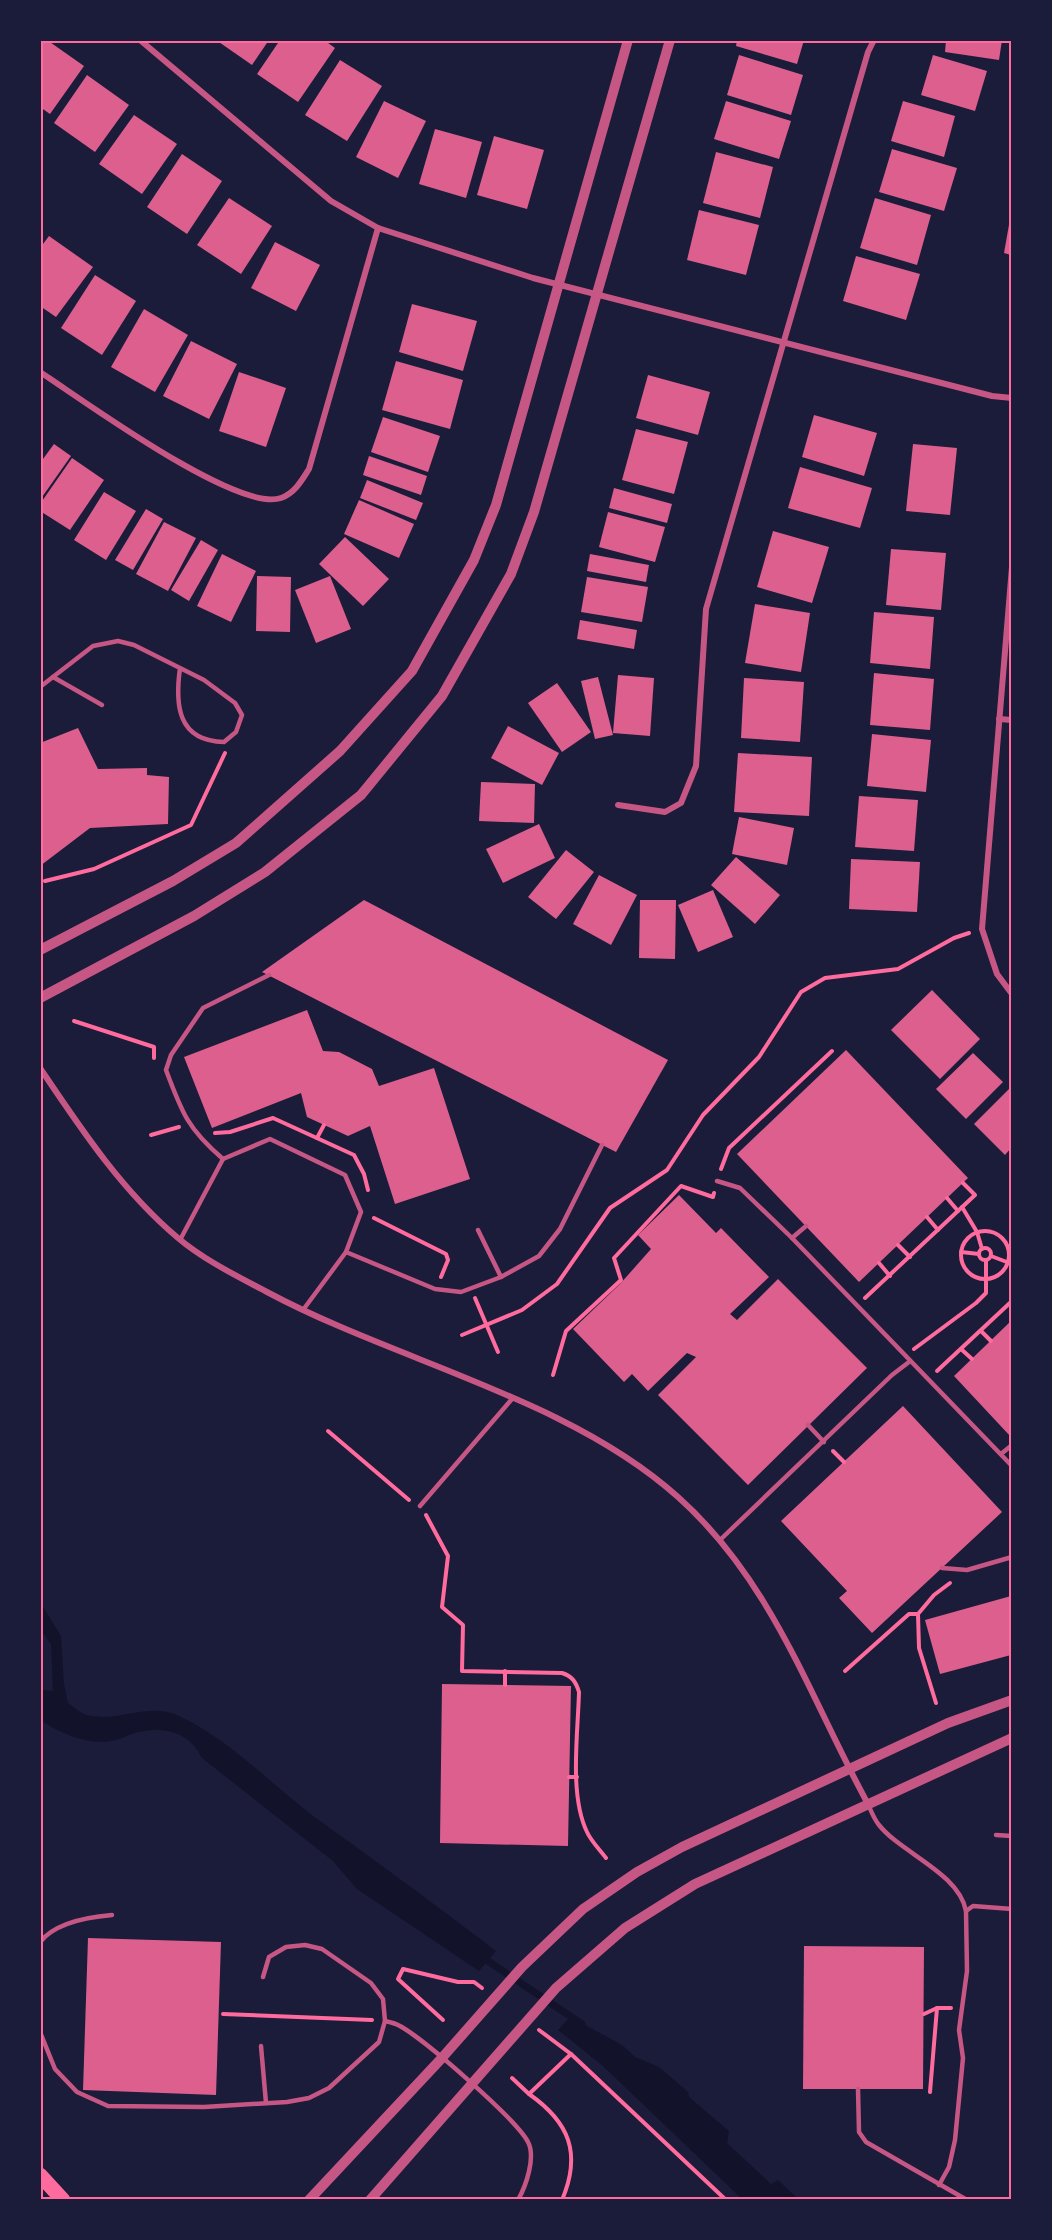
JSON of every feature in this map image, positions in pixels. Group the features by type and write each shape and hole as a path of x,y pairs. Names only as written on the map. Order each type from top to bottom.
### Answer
{"main road":[{"path":"40,2175 63,2199"}],"street":[{"path":"140,40 331,201 378,228 598,295 992,396 1011,398"},
{"path":"40,950 173,881 236,843 340,751 412,671 474,560 496,505 628,40"},
{"path":"40,998 194,916 266,872 361,795 442,696 511,574 534,512 670,40"},
{"path":"618,805 664,812 681,803 696,766 706,609 864,63 874,40"},
{"path":"40,372 189,469 256,499 281,498 295,490 309,469 378,228"},
{"path":"1011,567 982,929 997,974 1011,994"},
{"path":"999,719 1011,720"},
{"path":"40,1068 79,1126 135,1198 180,1240 239,1278 302,1311 580,1429 633,1461 679,1497 720,1540 760,1593 789,1641 849,1769 868,1804"},
{"path":"309,2199 441,2059 522,1967 583,1909 637,1872 682,1847 948,1723 1011,1700"},
{"path":"370,2199 556,1988 625,1928 695,1884 1011,1738"}],"lane":[{"path":"40,687 93,646 118,641 134,645 180,668 204,680 235,703 242,715 234,733 224,742 214,742 194,733 181,717 176,697 180,668"},
{"path":"52,677 102,705"},
{"path":"224,1159 198,1138 189,1124 166,1071 171,1055 203,1008 269,975"},
{"path":"180,1240 224,1159 270,1139 345,1175 361,1212 346,1252 302,1311"},
{"path":"346,1252 435,1289 461,1292 501,1277 539,1256 560,1229 602,1145"},
{"path":"717,1181 740,1188 792,1238 858,1304 909,1362 1011,1466"},
{"path":"792,1238 806,1226"},
{"path":"478,1230 501,1277"},
{"path":"720,1540 892,1375 909,1362"},
{"path":"420,1506 512,1399"},
{"path":"808,1425 824,1442"},
{"path":"1001,1454 1011,1445"},
{"path":"942,1568 968,1569 1011,1557"},
{"path":"868,1804 879,1826 940,1874 965,1902 967,1971 959,2030 963,2058 950,2167 939,2185"},
{"path":"996,1835 1011,1836"},
{"path":"966,1911 973,1906 1011,1909"},
{"path":"40,1942 45,1936 82,1918 112,1915"},
{"path":"40,2032 55,2069 77,2092 108,2106 204,2107 309,2098 329,2088 379,2042 385,2021 383,1999 371,1983 322,1949 305,1945 286,1947 269,1957 263,1977"},
{"path":"385,2021 398,2024 472,2085 503,2112 529,2143 529,2170 518,2199"},
{"path":"261,2046 266,2103"},
{"path":"858,2089 860,2132 866,2142 967,2199"}],"path":[{"path":"45,881 94,869 191,825 234,733"},
{"path":"462,1335 486,1327 522,1310 557,1284 610,1209 667,1170 703,1115 759,1058 801,992 825,978 898,969 954,938 982,929"},
{"path":"74,1021 154,1047 154,1062"},
{"path":"553,1374 566,1331 621,1280 614,1258 681,1186 713,1197 729,1148 832,1051"},
{"path":"172,1117 175,1128"},
{"path":"317,1138 324,1125"},
{"path":"858,1304 975,1195 963,1183"},
{"path":"947,1198 960,1209 976,1232 982,1249"},
{"path":"927,1217 938,1230"},
{"path":"986,1231 1001,1236 1009,1251 1010,1263 1000,1273 988,1278 978,1277 965,1269 961,1252 967,1239 976,1232 986,1231"},
{"path":"898,1245 910,1257"},
{"path":"979,1254 982,1249"},
{"path":"982,1249 989,1250 991,1256"},
{"path":"961,1252 979,1254"},
{"path":"979,1254 982,1260 986,1260"},
{"path":"991,1256 1010,1263"},
{"path":"986,1260 991,1256"},
{"path":"904,1356 976,1303 986,1293 988,1278 986,1260"},
{"path":"879,1263 890,1276"},
{"path":"471,1288 498,1352"},
{"path":"928,1379 1011,1303"},
{"path":"981,1331 991,1341"},
{"path":"961,1349 972,1359"},
{"path":"328,1431 426,1515 448,1556 442,1607 464,1625 462,1671 562,1673 570,1675 576,1684 579,1692 577,1777 580,1812 587,1833 606,1858"},
{"path":"936,1703 919,1648 918,1614 934,1595 968,1569"},
{"path":"845,1671 909,1614 918,1614"},
{"path":"505,1671 505,1685"},
{"path":"569,1777 577,1777"},
{"path":"443,2020 398,1979 403,1969 458,1982 474,1982 491,1995"},
{"path":"930,2092 937,2008"},
{"path":"924,2014 937,2008 961,2008"},
{"path":"223,2014 385,2021"},
{"path":"534,2026 571,2054 726,2199"},
{"path":"529,2094 571,2054"},
{"path":"512,2078 529,2094 549,2107 562,2124 570,2144 572,2165 569,2184 562,2199"}],"shaded area":[{"path":"40,1602 61,1636 64,1684 68,1703 80,1712 98,1717 155,1711 177,1715 197,1725 235,1751 324,1824 496,1951 479,1971 357,1889 333,1861 202,1758 197,1749 184,1737 168,1731 149,1730 112,1741 95,1742 70,1736 41,1721 41,1690 53,1691 51,1644 41,1631"},
{"path":"570,2017 622,2045 635,2057 659,2067 688,2092 689,2097 729,2131 727,2143 771,2184 778,2180 798,2199 742,2199 603,2066 558,2030"}],"building":[{"path":"40,40 47,40 84,66 50,114 40,107"},
{"path":"216,40 269,40 252,65"},
{"path":"280,40 324,40 335,48 298,102 257,74"},
{"path":"737,40 804,40 797,64 736,46"},
{"path":"946,40 1002,40 999,60 945,52"},
{"path":"739,55 803,75 791,115 727,95"},
{"path":"933,55 987,71 975,111 921,95"},
{"path":"340,60 382,86 347,141 305,115"},
{"path":"87,75 129,105 95,152 54,123"},
{"path":"384,101 426,121 398,178 356,157"},
{"path":"726,101 791,121 779,159 714,139"},
{"path":"903,101 955,116 944,157 891,141"},
{"path":"134,115 177,144 142,194 99,164"},
{"path":"435,129 482,142 466,198 419,184"},
{"path":"494,136 544,150 527,209 477,195"},
{"path":"892,149 957,168 944,211 879,192"},
{"path":"716,152 773,167 760,218 703,203"},
{"path":"182,154 222,181 187,234 147,207"},
{"path":"229,198 272,226 241,274 197,245"},
{"path":"875,198 931,215 917,265 860,248"},
{"path":"699,210 759,225 746,275 687,260"},
{"path":"1011,219 1011,255 1004,253"},
{"path":"49,236 93,267 56,317 40,306 40,248"},
{"path":"275,242 320,265 296,311 251,288"},
{"path":"856,256 920,274 906,320 843,301"},
{"path":"95,275 136,301 102,355 61,328"},
{"path":"412,304 477,321 463,371 399,352"},
{"path":"144,309 188,335 155,392 111,367"},
{"path":"191,341 237,364 209,419 163,396"},
{"path":"396,361 463,380 450,429 382,410"},
{"path":"239,372 286,388 266,447 219,431"},
{"path":"648,375 710,392 698,435 636,418"},
{"path":"814,415 877,433 864,476 802,457"},
{"path":"383,417 440,436 428,472 371,452"},
{"path":"636,429 688,442 674,494 622,480"},
{"path":"54,444 71,456 40,500 40,463"},
{"path":"913,444 957,448 950,515 906,511"},
{"path":"369,456 427,476 421,495 363,475"},
{"path":"72,458 104,480 70,530 40,511 40,504"},
{"path":"800,467 872,488 860,528 788,508"},
{"path":"367,480 423,503 416,520 360,498"},
{"path":"614,488 672,504 667,523 609,508"},
{"path":"104,492 136,511 106,560 74,540"},
{"path":"359,500 414,524 399,558 344,534"},
{"path":"146,509 163,519 133,570 115,560"},
{"path":"608,512 665,527 655,562 599,547"},
{"path":"164,522 196,538 168,591 136,574"},
{"path":"773,531 829,547 812,603 757,587"},
{"path":"345,537 389,579 363,606 319,564"},
{"path":"201,540 218,550 189,601 171,590"},
{"path":"891,549 946,553 941,610 886,605"},
{"path":"222,554 256,571 231,622 197,606"},
{"path":"590,554 649,565 646,582 587,571"},
{"path":"257,576 291,577 290,632 256,631"},
{"path":"330,576 351,629 316,643 295,590"},
{"path":"587,577 648,587 642,622 581,612"},
{"path":"755,604 810,613 801,672 745,663"},
{"path":"874,612 934,617 930,669 870,663"},
{"path":"580,620 637,630 634,649 577,639"},
{"path":"874,673 934,679 930,730 870,725"},
{"path":"618,675 654,678 650,736 613,733"},
{"path":"598,677 613,735 595,739 581,681"},
{"path":"744,678 804,682 800,742 741,738"},
{"path":"557,683 591,732 562,752 528,703"},
{"path":"508,726 559,753 542,785 491,758"},
{"path":"78,728 98,769 147,768 147,775 169,777 168,824 90,828 40,866 40,743"},
{"path":"872,734 931,740 926,792 867,786"},
{"path":"738,753 812,757 809,816 734,812"},
{"path":"481,782 535,784 534,823 479,821"},
{"path":"859,796 918,800 914,851 855,847"},
{"path":"739,817 794,828 787,865 732,854"},
{"path":"539,824 555,858 503,883 486,849"},
{"path":"566,850 594,872 556,919 528,897"},
{"path":"736,857 780,895 755,924 711,885"},
{"path":"851,859 920,862 917,912 849,909"},
{"path":"599,875 637,895 611,945 573,924"},
{"path":"713,890 733,937 698,952 678,905"},
{"path":"364,900 668,1060 616,1152 262,972"},
{"path":"640,900 676,900 675,959 639,958"},
{"path":"932,990 980,1039 940,1079 891,1030"},
{"path":"307,1010 323,1051 339,1052 372,1069 379,1086 434,1068 470,1179 395,1204 370,1126 348,1136 307,1117 301,1093 212,1128 184,1057"},
{"path":"846,1050 968,1178 859,1282 737,1154"},
{"path":"973,1053 1003,1082 966,1119 936,1089"},
{"path":"1011,1087 1011,1148 1005,1155 974,1124"},
{"path":"679,1195 716,1233 721,1228 769,1277 730,1314 737,1320 778,1279 867,1368 748,1485 658,1395 696,1357 687,1353 648,1391 632,1374 624,1382 573,1329 620,1284 651,1249 638,1235"},
{"path":"1011,1321 1011,1437 954,1376"},
{"path":"903,1406 1002,1512 872,1633 839,1598 847,1591 781,1521"},
{"path":"1011,1596 1011,1655 940,1674 925,1620"},
{"path":"442,1684 571,1686 568,1846 440,1843"},
{"path":"88,1938 221,1942 216,2095 83,2090"},
{"path":"804,1946 924,1947 923,2089 803,2089"}],"waterway":[{"path":"482,1957 582,2024"}]}
